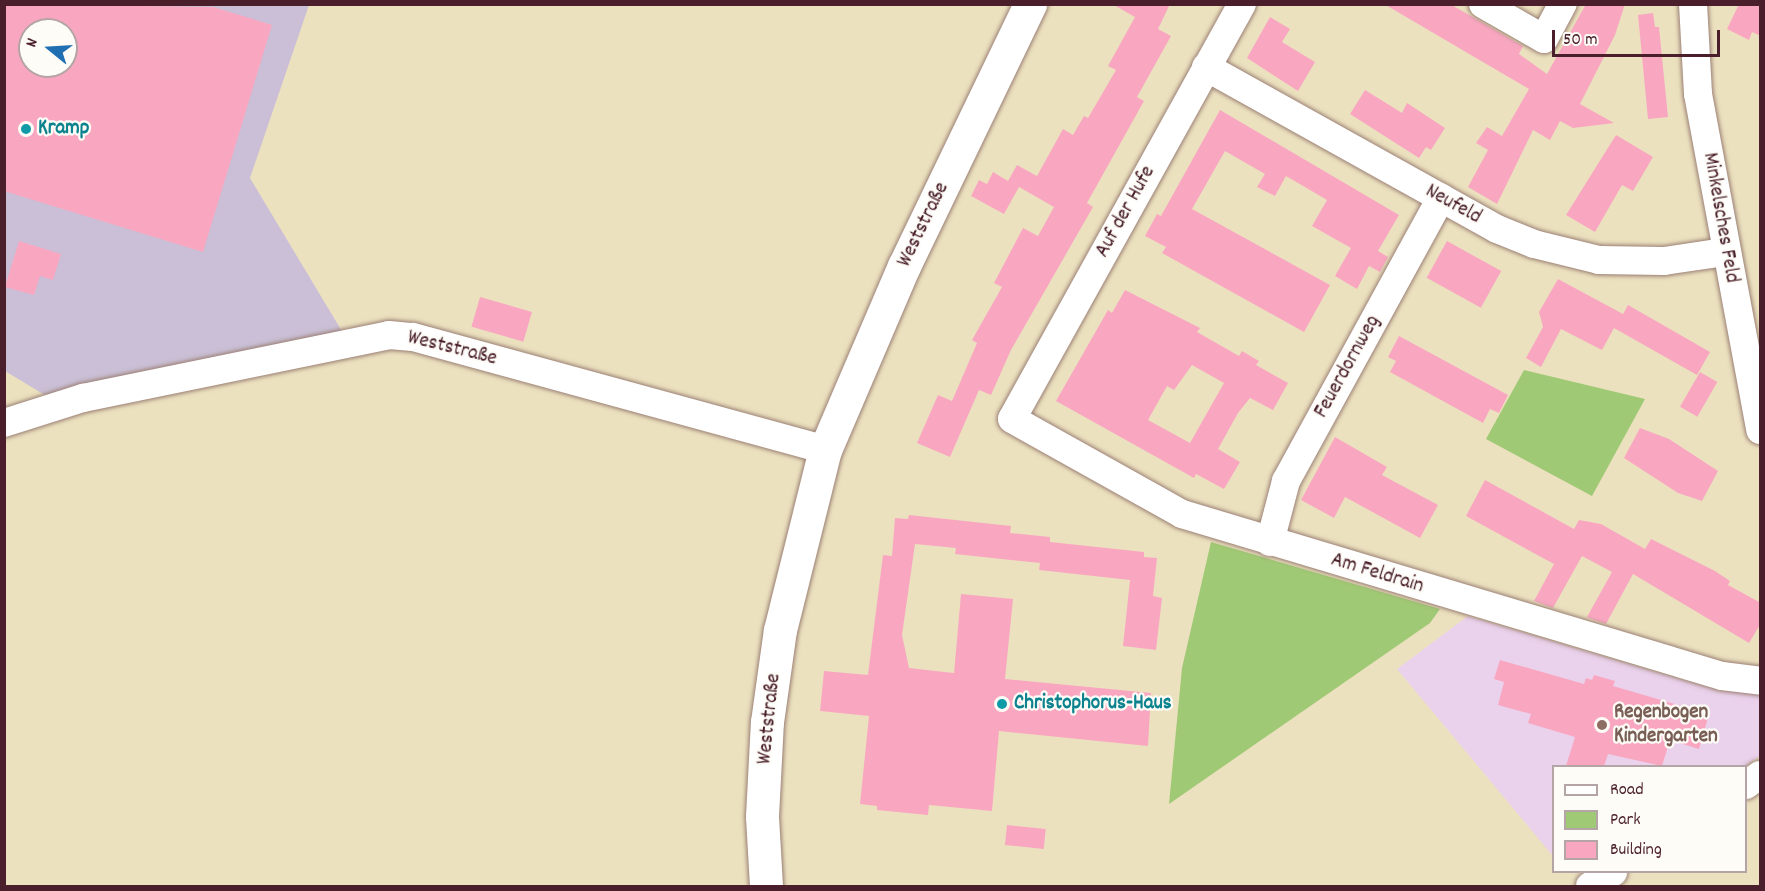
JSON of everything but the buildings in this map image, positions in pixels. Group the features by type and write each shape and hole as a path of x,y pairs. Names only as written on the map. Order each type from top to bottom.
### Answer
{"main road":[{"name":"Weststraße","path":"766,886 762,816 769,711 780,630 825,450 904,266 1030,4"}],"street":[{"name":"Auf der Hufe","path":"1012,419 1242,4"},
{"path":"1483,4 1544,39 1563,4"},
{"name":"Minkelsches Feld","path":"1693,4 1698,94 1725,252 1761,430"},
{"name":"Neufeld","path":"1206,67 1441,198 1534,244 1599,260 1664,261 1725,252"},
{"name":"Feuerdornweg","path":"1270,542 1286,481 1441,198"},
{"name":"Weststraße","path":"4,423 82,398 389,336 413,337 825,450"},
{"name":"Am Feldrain","path":"1012,419 1182,514 1722,676 1761,681"},
{"path":"1747,784 1761,775"},
{"path":"1590,886 1611,873"}],"shaded area":[{"path":"5,5 309,5 250,178 343,333 48,397 5,371"},
{"name":"Regenbogen Kindergarten","path":"1468,616 1720,691 1760,693 1760,756 1746,765 1552,765 1552,855 1397,669"}],"green space":[{"path":"1524,370 1645,399 1592,496 1486,439"},
{"path":"1211,542 1440,609 1430,623 1169,804 1182,668"}],"place":[{"name":"Kramp","path":"26,129"},
{"name":"Christophorus-Haus","path":"1002,704"},
{"name":"Regenbogen Kindergarten","path":"1602,725"}]}
